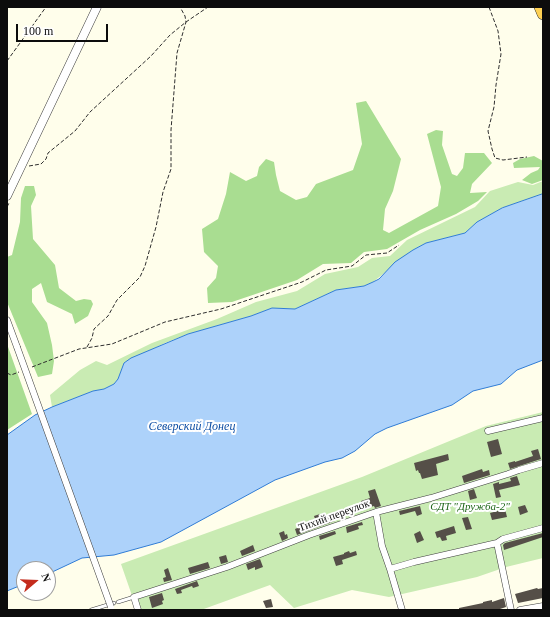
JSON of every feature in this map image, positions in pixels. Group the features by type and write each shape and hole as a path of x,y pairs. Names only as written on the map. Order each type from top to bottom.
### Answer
{"highway":[{"path":"540,7 543,14"}],"street":[{"path":"7,196 97,7"},
{"path":"7,320 112,607"},
{"path":"488,431 543,418"},
{"name":"Тихий переулок","path":"134,597 227,567 309,535 376,512 431,498 519,470 543,464"},
{"path":"376,512 382,546 402,610"},
{"path":"390,569 497,543 503,539 543,528"},
{"path":"497,543 512,610"},
{"path":"134,597 138,610"},
{"path":"520,610 543,606"}],"lane":[{"path":"118,602 134,597"},
{"path":"91,610 112,607"}],"path":[{"path":"7,61 46,7"},
{"path":"87,347 92,338 94,329 108,316 117,300 140,277 145,266 156,227 163,192 171,169 171,130 177,53 186,22 185,16 180,7"},
{"path":"21,167 41,164 46,159 48,153 75,131 90,112 151,56 170,35 208,7"},
{"path":"489,7 498,31 501,54 494,107 488,131 492,149 495,158 503,160 527,157"},
{"path":"31,367 79,349 112,344 165,322 221,309 302,282 326,270 352,266 366,255 387,253 399,245"},
{"path":"7,373 11,375 24,370"}],"green space":[{"path":"366,101 401,159 393,191 385,209 383,230 389,233 438,206 441,187 427,134 436,130 443,131 442,145 452,174 457,176 463,168 465,153 484,153 492,163 472,184 470,193 487,192 478,201 456,214 420,230 387,249 364,252 351,263 323,264 297,280 232,302 208,303 207,288 216,278 218,266 204,252 202,229 218,219 226,194 230,172 246,181 257,176 259,167 266,159 274,162 280,191 296,200 307,197 316,184 353,170 362,144 356,103"},
{"path":"534,156 543,161 543,180 532,184 522,180 538,170 540,167 514,168 513,163 520,159"},
{"path":"543,181 543,194 502,208 477,222 465,233 426,243 413,250 373,282 364,286 336,290 295,309 272,308 251,316 188,334 165,343 124,363 118,379 114,384 104,389 93,391 52,407 50,395 80,370 96,361 107,365 152,343 217,319 256,302 297,291 325,274 358,267 372,258 390,256 407,240 475,207 490,191 518,182 533,185"},
{"path":"25,186 34,186 36,195 31,206 33,239 55,265 59,288 76,301 84,299 91,300 93,304 88,316 75,324 72,314 47,302 41,283 32,289 32,302 47,323 54,361 52,374 38,377 7,302 7,257 12,255 20,222 21,198"},
{"path":"7,344 32,414 7,430"},
{"name":"СДТ \"Дружба-2\"","path":"543,412 543,558 506,567 477,577 389,597 352,590 294,608 270,585 201,610 137,610 121,564 362,477 486,426"}],"water":[{"name":"Северский Донец","path":"543,194 543,360 517,370 501,384 473,391 452,405 387,428 375,434 355,451 342,458 325,462 275,480 161,542 114,555 82,558 56,570 56,561 16,561 16,587 7,591 7,435 35,415 52,407 93,391 104,389 114,384 118,379 124,363 131,358 188,334 251,316 272,308 295,309 336,290 364,286 379,279 395,262 413,250 426,243 465,233 477,222 502,208"}],"building":[{"path":"498,439 502,454 491,457 487,442"},
{"path":"538,449 541,459 510,469 508,463 533,456 531,451"},
{"path":"448,454 449,460 436,464 438,475 422,479 418,470 416,471 414,463"},
{"path":"482,469 483,472 489,470 490,475 464,483 462,476"},
{"path":"517,476 520,485 499,490 501,497 496,498 493,484 511,481 510,478"},
{"path":"375,489 381,506 363,509 361,501 370,498 368,491"},
{"path":"474,489 477,498 470,500 468,491"},
{"path":"525,505 528,512 520,515 518,507"},
{"path":"420,506 422,514 417,516 415,511 400,515 399,511"},
{"path":"505,509 507,517 492,520 490,513"},
{"path":"320,514 321,517 332,514 335,521 297,535 295,529 305,525 304,523 315,519 314,516"},
{"path":"468,517 472,529 466,530 462,518"},
{"path":"362,522 363,525 358,526 359,529 347,533 346,527"},
{"path":"454,526 456,533 446,536 447,540 442,541 440,537 437,538 435,532"},
{"path":"284,531 288,538 282,541 279,533"},
{"path":"335,531 336,534 320,540 319,536"},
{"path":"420,531 424,540 417,543 414,534"},
{"path":"543,533 543,537 504,550 503,545 505,543"},
{"path":"253,545 255,551 242,556 240,551"},
{"path":"349,551 350,553 356,551 357,555 342,560 343,564 336,566 333,557"},
{"path":"226,555 228,562 221,564 219,557"},
{"path":"260,559 263,567 255,570 255,567 248,570 246,564"},
{"path":"208,562 210,568 190,574 188,568"},
{"path":"168,568 172,580 164,582 163,578 166,577 164,570"},
{"path":"197,581 199,586 193,588 192,586 181,590 182,593 177,594 175,589"},
{"path":"537,588 543,588 543,598 518,603 515,594"},
{"path":"162,593 164,600 162,601 163,604 152,608 149,597"},
{"path":"504,598 506,607 500,609 459,610 459,608 492,600 492,602"},
{"path":"271,599 273,607 266,608 263,601"}]}
